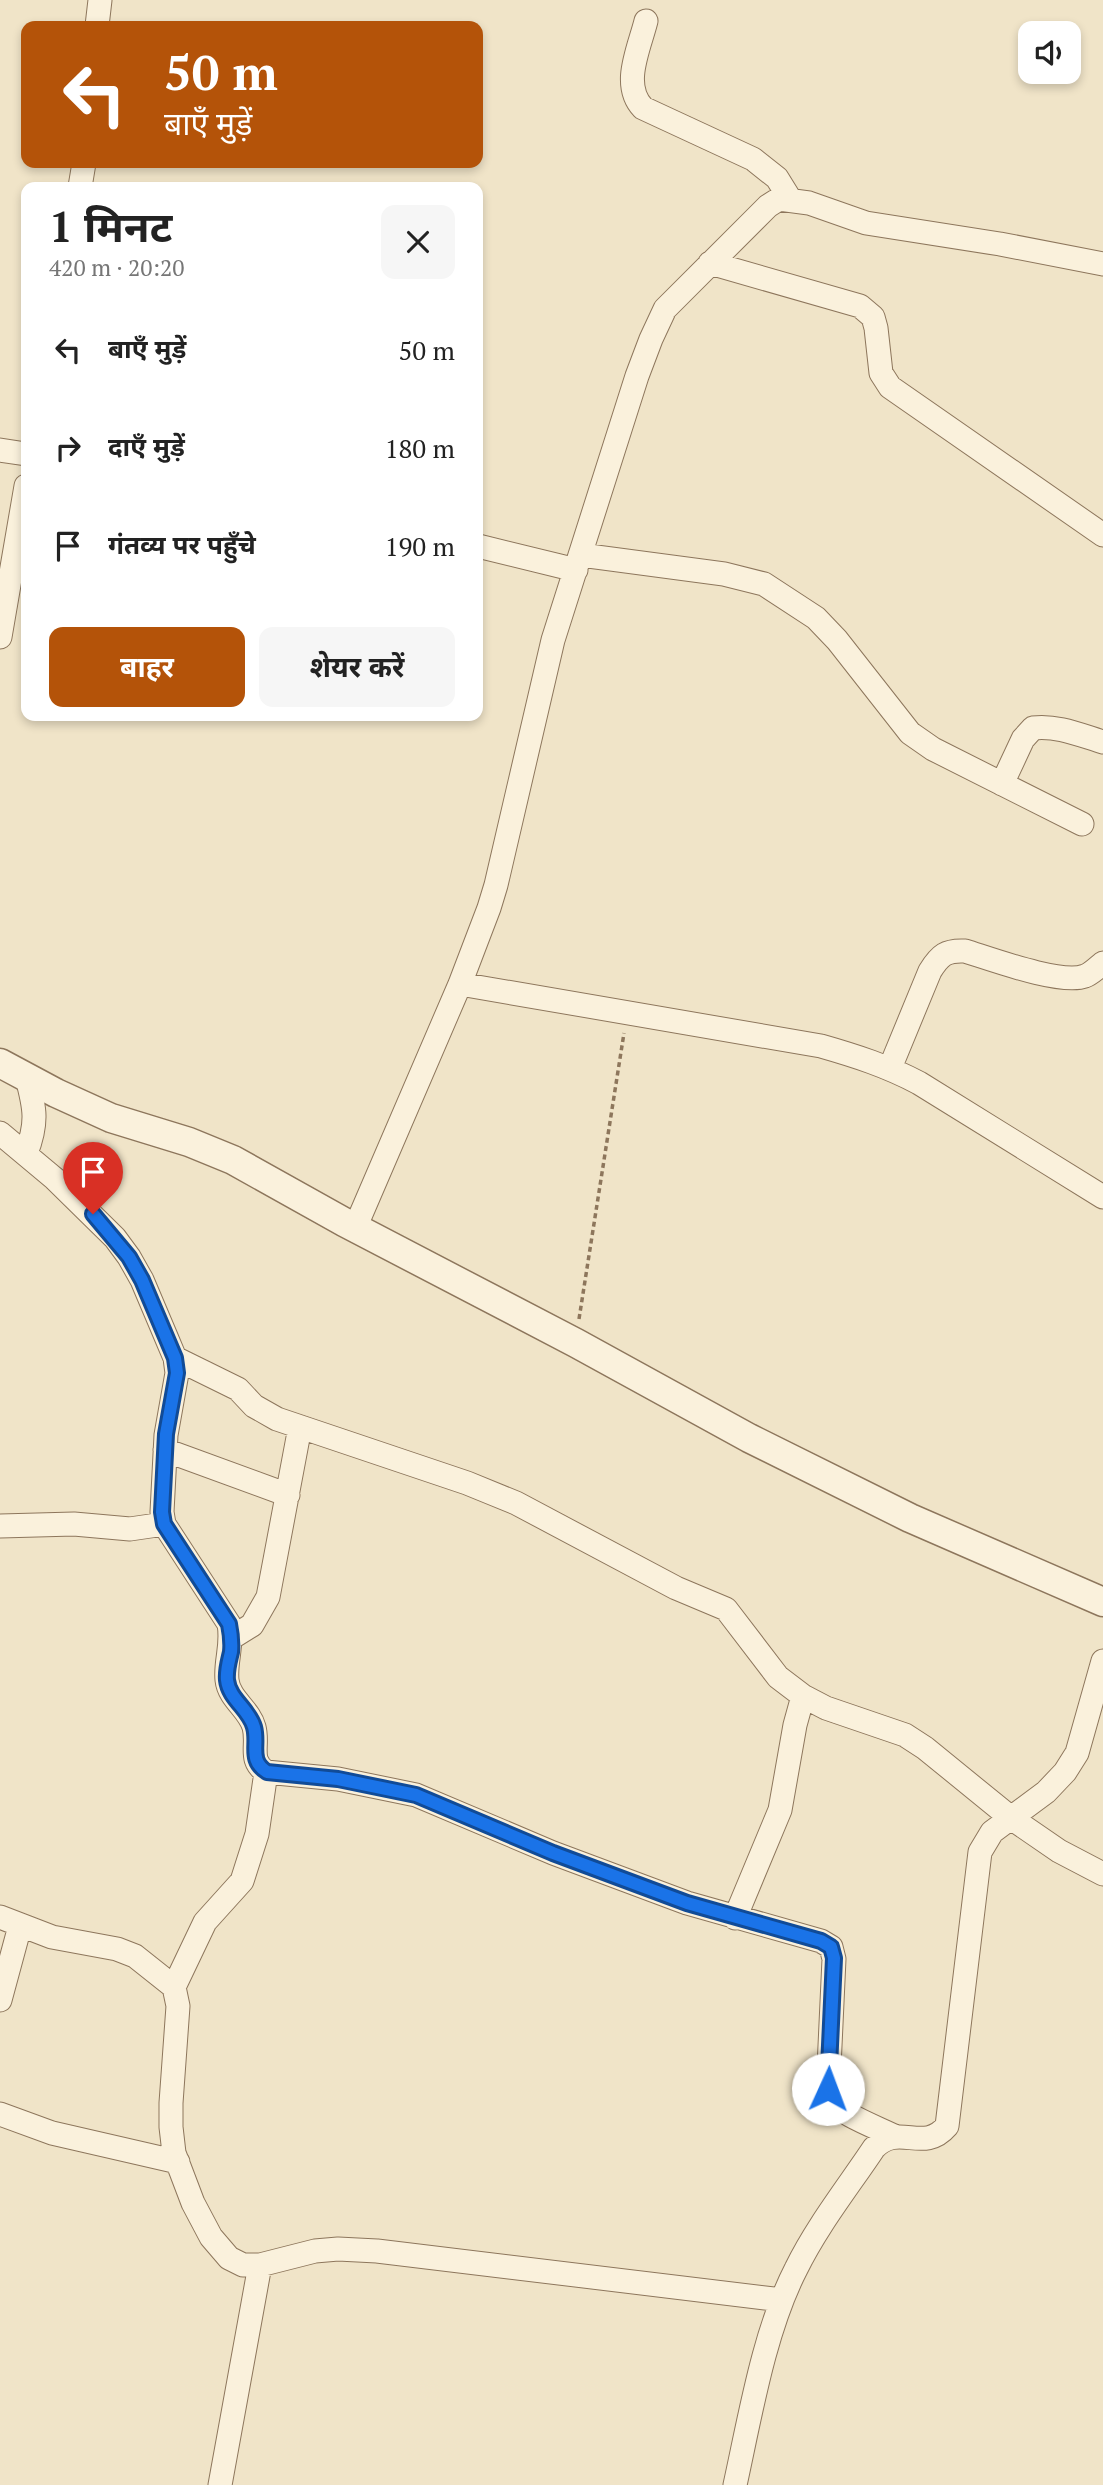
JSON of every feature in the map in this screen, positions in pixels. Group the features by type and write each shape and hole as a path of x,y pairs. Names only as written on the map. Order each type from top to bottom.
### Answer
{"street":[{"path":"98,21 100,0"},
{"path":"646,21 632,74 631,87 635,100 643,108 753,159 777,178 790,199"},
{"path":"355,1228 460,984 496,885 543,677 627,407 651,339 665,309 768,206 779,199 790,199 866,223 1000,244 1103,264"},
{"path":"710,264 860,306 873,317 877,328 881,373 890,387 1103,535"},
{"path":"0,450 21,453"},
{"path":"0,637 21,515"},
{"path":"483,547 578,562 746,579 764,584 817,618 910,733 933,749 1082,824"},
{"path":"1002,784 1023,739 1033,728 1046,726 1062,729 1103,742"},
{"path":"890,1068 930,971 939,957 950,951 965,951 1054,977 1084,976 1103,963"},
{"path":"460,984 821,1046 863,1057 919,1083 1103,1197"},
{"path":"0,1063 111,1118 221,1154 749,1438 910,1518 1103,1602"},
{"path":"26,1153 34,1132 35,1119 27,1078"},
{"path":"0,1133 93,1214 129,1257 142,1280 175,1358 177,1373 165,1450 162,1512 164,1524 229,1624 229,1688 251,1717 256,1731 255,1758 259,1767 267,1772 338,1779 416,1795 553,1853 687,1903 810,1937 831,1947 834,1958 828,2089 830,2099 837,2106 896,2137"},
{"path":"175,1358 238,1389 263,1412 516,1503 676,1588 726,1609 778,1677 803,1696 827,1708 905,1735 1011,1818 1059,1851 1103,1874"},
{"path":"231,1638 252,1625 268,1597 300,1427"},
{"path":"165,1450 288,1495"},
{"path":"0,1526 74,1524 130,1529 164,1524"},
{"path":"735,2485 744,2437 782,2300 808,2247 874,2148 883,2139 927,2139 939,2136 947,2126 980,1852 992,1832 1046,1792 1065,1772 1077,1753 1103,1661"},
{"path":"735,1918 780,1811 795,1725 803,1696"},
{"path":"267,1772 257,1834 242,1881 205,1922 174,1987 178,2006 178,2029 171,2127 178,2162 193,2203 211,2236 229,2258 243,2265 260,2265 315,2251 377,2251 782,2300"},
{"path":"0,2000 10,1922 52,1937 117,1949 135,1956 174,1987"},
{"path":"0,2114 52,2133 178,2162"},
{"path":"220,2485 260,2265"}],"path":[{"path":"576,1343 627,1013"}],"route":[{"path":"93,1214 129,1257 142,1280 175,1358 175,1391 166,1434 162,1512 164,1524 229,1624 229,1688 251,1717 256,1731 255,1758 259,1767 267,1772 305,1774 371,1784 416,1795 553,1853 687,1903 821,1941 831,1947 834,1958 828,2089"}]}
